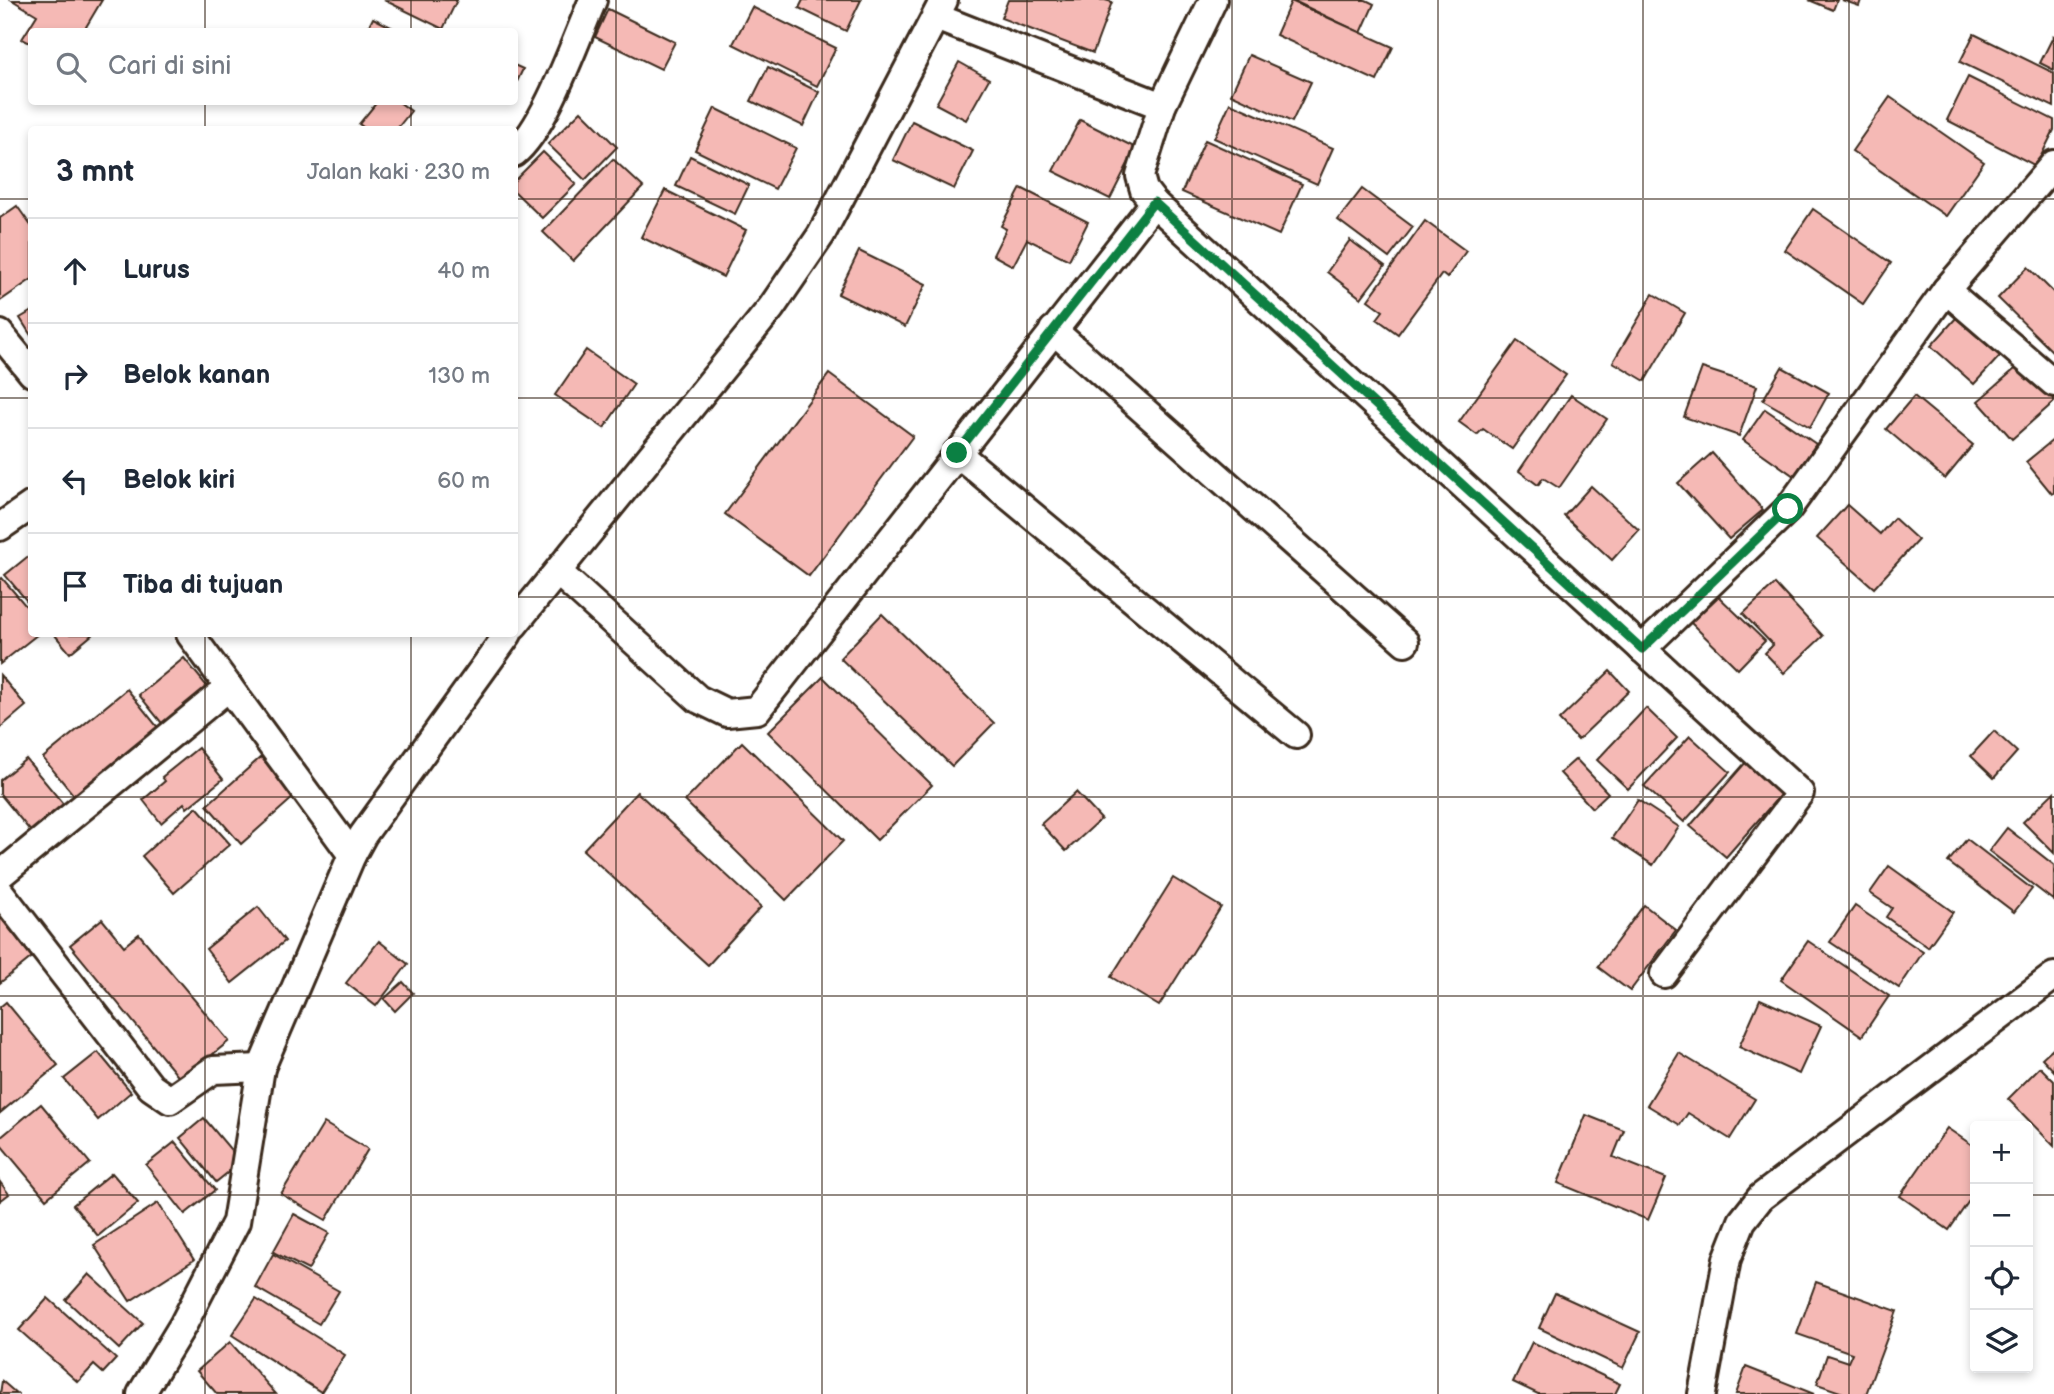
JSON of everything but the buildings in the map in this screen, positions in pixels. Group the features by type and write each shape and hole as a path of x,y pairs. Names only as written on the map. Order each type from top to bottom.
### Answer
{"street":[{"path":"518,150 524,146 540,122 593,0"},
{"path":"1213,0 1162,106 1140,176 1143,190 1800,793 1664,974"},
{"path":"518,620 771,308 800,268 821,235 940,9 1162,106"},
{"path":"1642,649 1788,509 1946,290 2054,164"},
{"path":"558,572 698,699 727,713 757,710 1154,202"},
{"path":"1946,290 2054,383"},
{"path":"1054,330 1405,642"},
{"path":"0,334 28,368"},
{"path":"957,453 1296,735"},
{"path":"0,527 28,508"},
{"path":"192,637 352,855"},
{"path":"141,1394 183,1325 236,1223 261,1068 352,855 363,835 506,637"},
{"path":"0,874 229,687"},
{"path":"0,892 150,1087 170,1100 213,1070 261,1068"},
{"path":"1702,1394 1727,1259 1742,1221 1761,1197 2054,976"}],"route":[{"path":"957,453 1154,202 1642,649 1788,509"}]}
